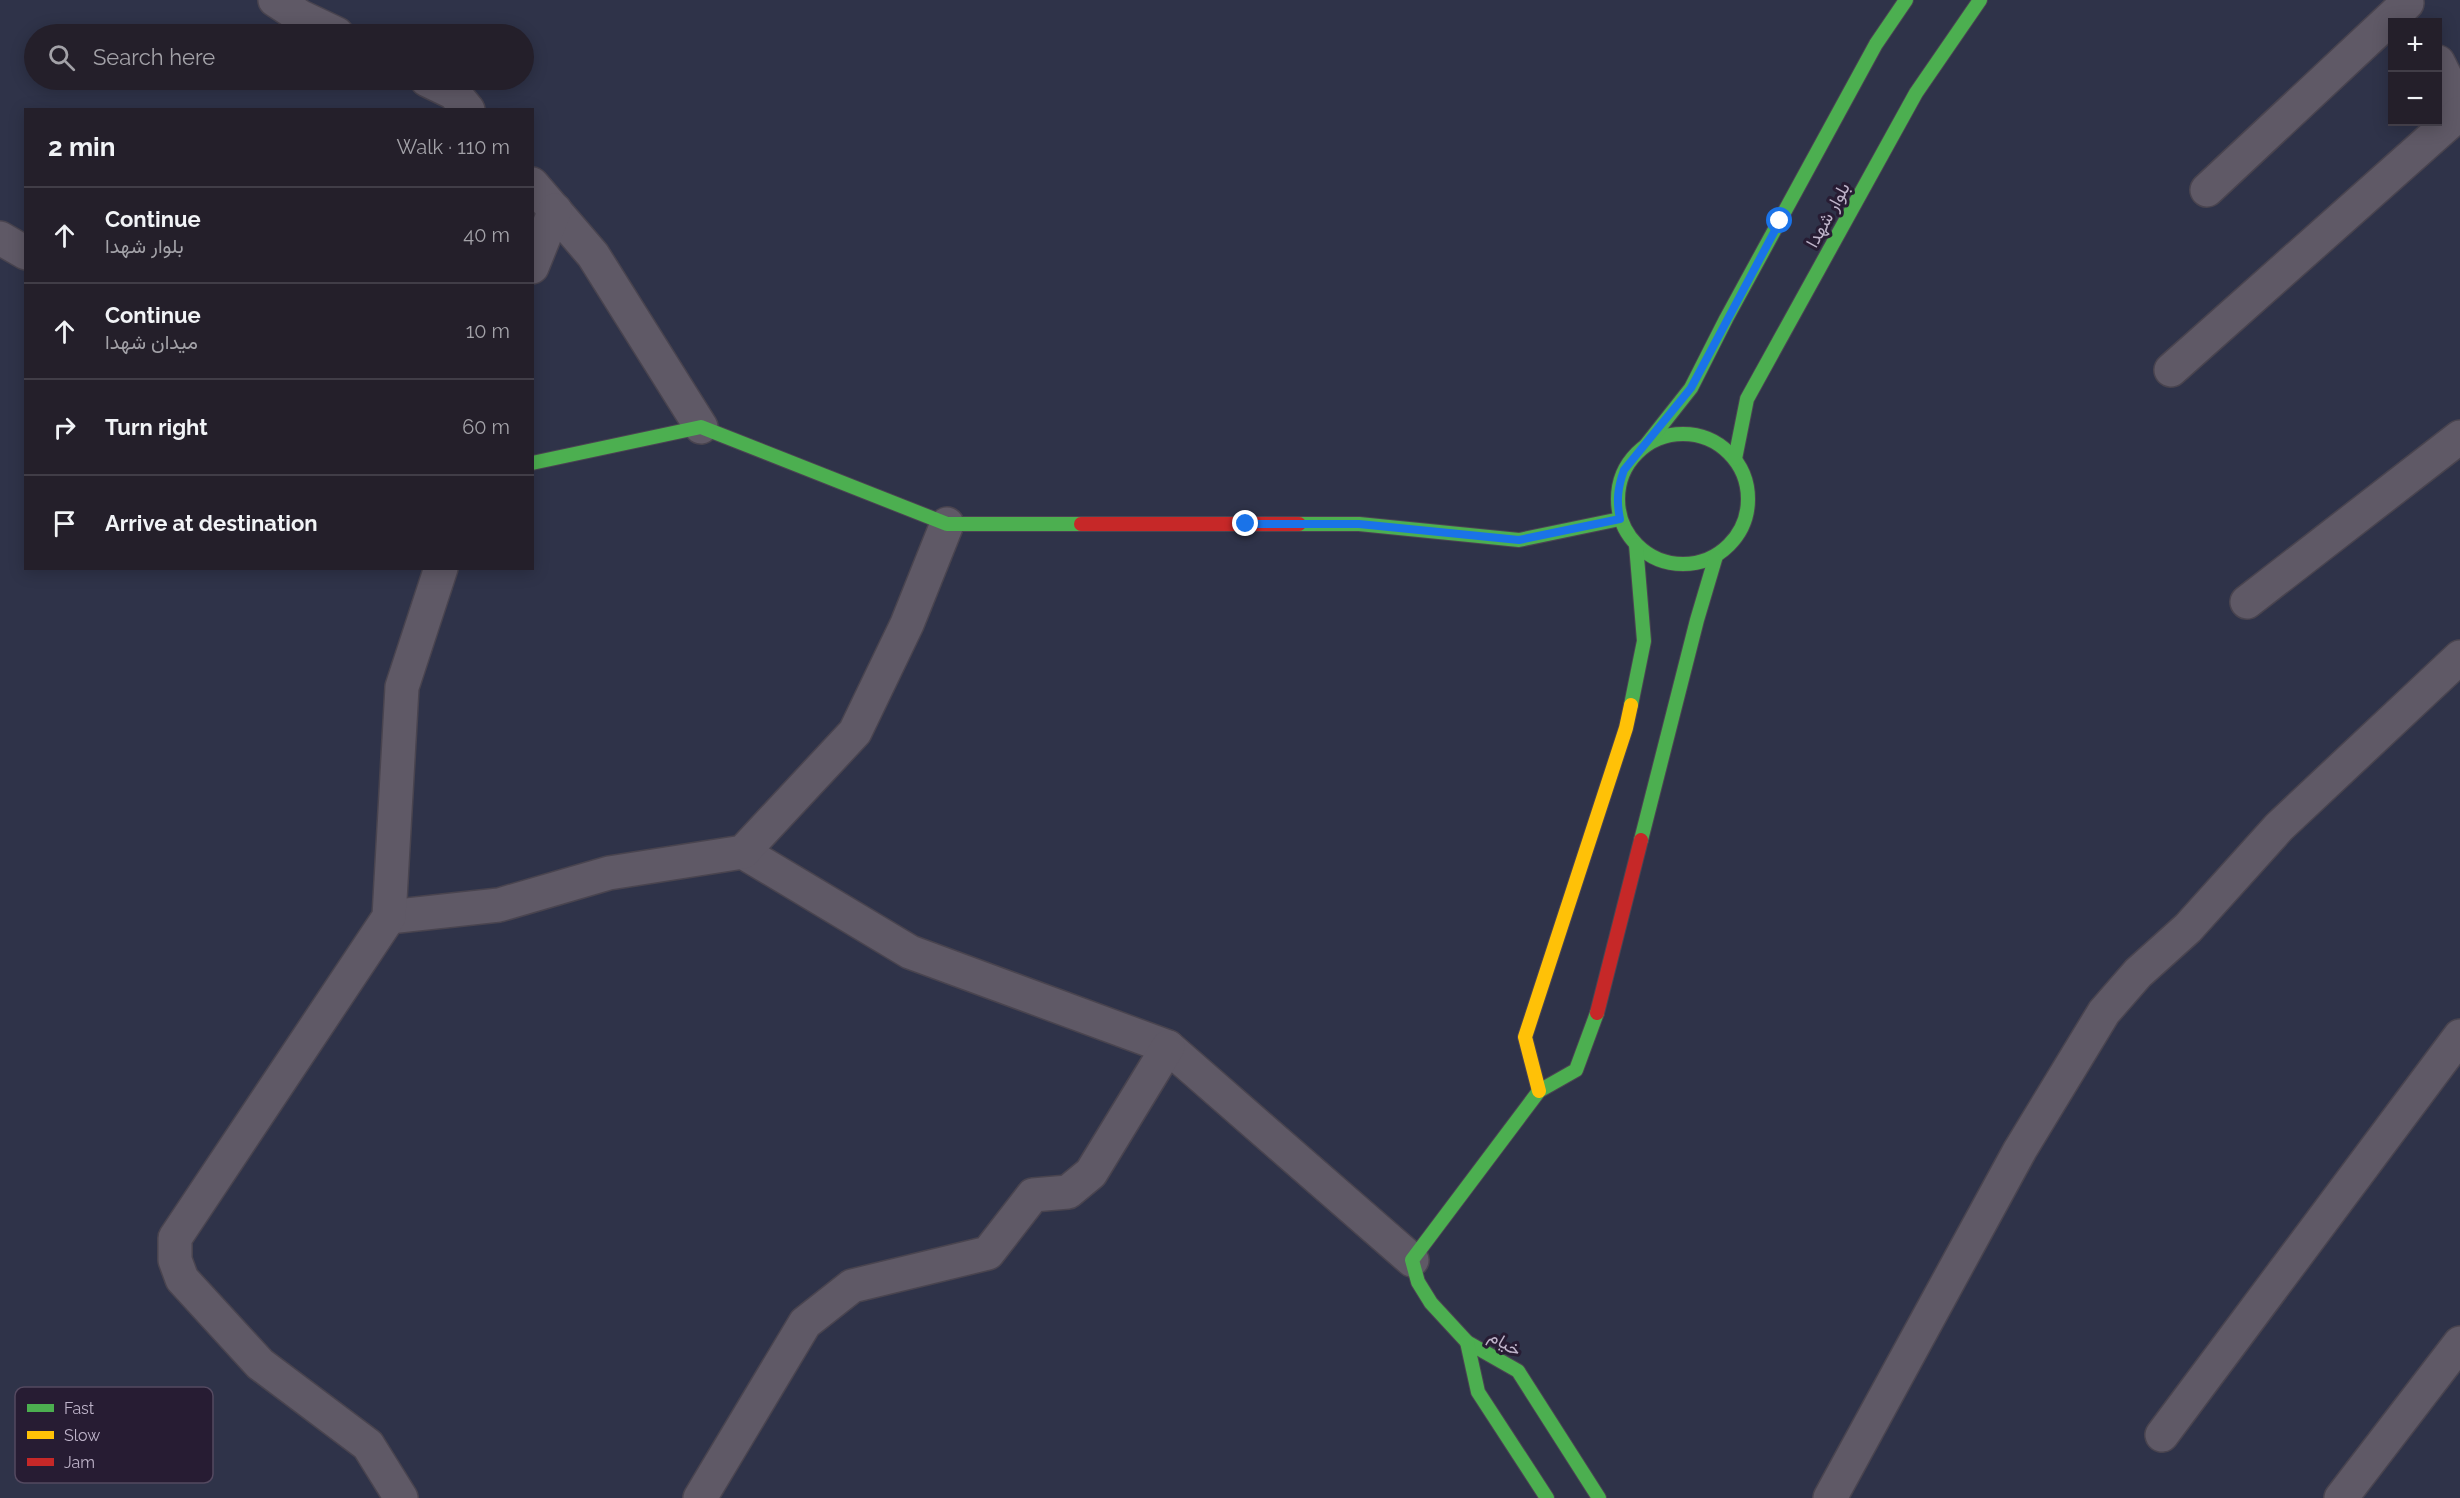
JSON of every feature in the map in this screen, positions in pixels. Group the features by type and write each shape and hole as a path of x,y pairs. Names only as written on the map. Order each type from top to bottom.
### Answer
{"street":[{"path":"275,0 319,24"},
{"path":"1646,445 1677,434 1709,439 1735,459 1745,479 1749,500 1744,522 1733,541 1716,556 1689,564 1660,561 1636,545 1620,519 1617,502 1618,486 1633,456 1646,445 1691,388 1726,319 1876,44 1906,0"},
{"name":"بلوار شهدا","path":"1735,459 1747,399 1916,93 1980,0"},
{"path":"2207,190 2410,8"},
{"path":"2442,70 2460,106"},
{"path":"448,90 454,93 466,108"},
{"path":"2170,370 2460,113"},
{"path":"534,186 593,255 701,427"},
{"path":"534,262 555,210"},
{"path":"0,238 24,252"},
{"path":"534,462 701,427 947,524 1359,524 1519,540 1620,519"},
{"path":"2247,602 2460,437"},
{"path":"389,917 499,905 609,873 743,852 855,732 907,624 947,524"},
{"path":"1539,1091 1525,1037 1626,728 1644,641 1636,545"},
{"path":"1412,1260 1539,1091 1576,1070 1595,1019 1697,620 1716,556"},
{"path":"401,1498 368,1445 260,1364 182,1279 175,1260 175,1238 389,917 402,687 440,570"},
{"path":"1830,1498 2020,1150 2103,1012 2138,973 2188,928 2279,827 2460,657"},
{"path":"743,852 910,952 1168,1047 1412,1260 1418,1282 1431,1303 1467,1342"},
{"path":"2163,1436 2460,1036"},
{"path":"700,1498 805,1323 852,1286 988,1253 1033,1195 1068,1192 1091,1173 1168,1047"},
{"name":"خیام","path":"1467,1342 1478,1392 1547,1498"},
{"name":"خیام","path":"1467,1342 1518,1371 1599,1498"},
{"path":"2341,1498 2460,1343"}],"shaded area":[{"path":"0,0 2460,0 2460,1498 0,1498"}],"traffic: fast":[{"path":"1646,445 1691,388 1726,319 1876,44 1906,0"},
{"path":"1735,459 1747,399 1916,93 1980,0"},
{"path":"534,463 701,427 947,524 1081,524"},
{"path":"1683,434 1708,439 1729,453 1743,474 1748,499 1743,524 1729,545 1708,559 1683,564 1658,559 1637,545 1623,524 1618,499 1623,474 1637,453 1658,439 1683,434"},
{"path":"1299,524 1359,524 1519,540 1620,519"},
{"path":"1631,705 1644,641 1636,545"},
{"path":"1641,840 1697,620 1716,556"},
{"path":"1597,1013 1576,1070 1539,1091 1412,1260 1418,1282 1431,1303 1467,1342 1518,1371 1599,1498"},
{"path":"1467,1342 1478,1392 1547,1498"}],"traffic: slow":[{"path":"1539,1091 1525,1037 1626,728 1631,705"}],"traffic: jam":[{"path":"1081,524 1299,524"},
{"path":"1597,1013 1641,840"}],"route":[{"path":"1246,524 1359,524 1519,540 1620,519 1617,502 1618,486 1624,470 1633,456 1646,445 1691,388 1780,221"}]}
